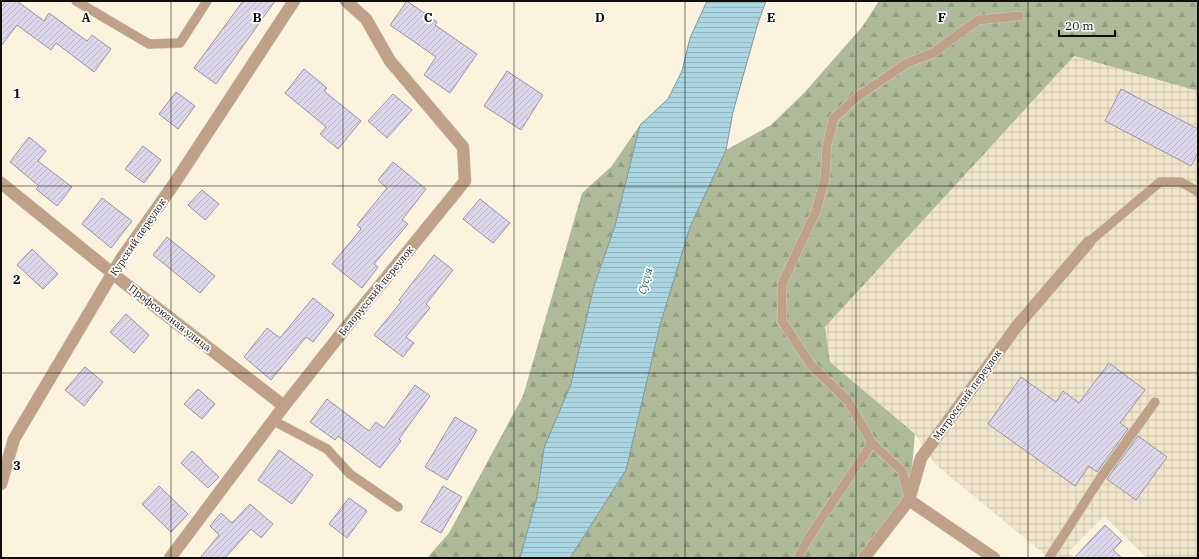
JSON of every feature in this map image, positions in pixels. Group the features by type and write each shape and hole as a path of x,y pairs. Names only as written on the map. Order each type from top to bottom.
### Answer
{"street":[{"name":"Курский переулок","path":"1,484 4,458 14,438 121,259 174,184 294,1"},
{"name":"Белорусский переулок","path":"170,558 284,406 465,181 463,147 390,61 366,19 346,1"},
{"name":"Профсоюзная улица","path":"1,183 113,273 284,406"},
{"name":"Матросский переулок","path":"864,558 909,500 921,458 1017,326 1089,242"},
{"path":"909,500 994,558"}],"lane":[{"path":"76,1 149,44 180,43 207,1"},
{"path":"909,500 902,471 872,444 848,401 810,365 782,321 782,284 816,211 825,178 827,146 834,118 857,97 907,63 933,53 978,20 1019,16"},
{"path":"1089,242 1160,182 1180,182 1198,193"},
{"path":"1049,558 1101,477 1156,402"},
{"path":"274,421 327,449 350,474 398,507"},
{"path":"798,558 808,539 872,444"}],"shaded area":[{"path":"1074,56 1198,91 1198,558 1147,558 1104,516 1068,552 1074,558 1049,558 936,465 915,434 830,362 825,327"}],"green space":[{"path":"879,1 1198,1 1198,91 1074,56 825,327 830,362 915,434 909,500 864,558 570,558 626,470 660,325 690,227 726,150 771,125 804,93 862,27"},
{"path":"640,125 615,226 594,286 571,384 544,448 537,497 520,558 427,558 449,533 523,396 582,193 611,167"}],"water":[{"name":"Сусуя","path":"707,1 766,1 758,23 733,112 726,150 690,227 660,325 626,470 570,558 520,558 537,497 544,448 571,384 594,286 615,226 640,125 668,99 682,71 690,38"}],"building":[{"path":"6,1 17,1 44,21 49,13 87,41 92,35 111,49 94,72 56,43 51,50 17,25 1,46 1,7"},
{"path":"243,1 275,1 216,84 194,68"},
{"path":"407,1 437,22 435,25 477,54 450,93 424,75 436,57 390,25"},
{"path":"304,69 327,88 324,91 361,121 338,149 320,134 326,127 285,93"},
{"path":"507,71 543,95 521,130 484,106"},
{"path":"1121,89 1198,129 1198,153 1191,166 1105,121"},
{"path":"176,92 195,106 178,129 159,114"},
{"path":"393,94 412,110 387,138 368,121"},
{"path":"29,137 46,151 38,161 72,187 57,206 36,189 39,186 10,162"},
{"path":"143,146 161,160 144,183 125,169"},
{"path":"393,162 426,189 402,220 408,224 374,264 378,267 362,288 332,264 361,229 357,225 387,188 378,180"},
{"path":"202,190 219,204 205,220 188,205"},
{"path":"102,198 132,221 111,248 82,224"},
{"path":"480,199 510,223 493,243 463,219"},
{"path":"167,237 215,276 200,293 153,255"},
{"path":"32,249 58,274 43,289 17,265"},
{"path":"434,255 453,270 426,304 430,308 406,337 414,343 403,357 374,335 401,302 399,300"},
{"path":"313,298 334,315 313,342 306,337 271,380 244,357 267,328 280,338"},
{"path":"126,314 149,335 134,353 110,332"},
{"path":"1109,363 1145,390 1120,423 1128,429 1097,472 1089,466 1075,486 988,424 1021,377 1056,402 1063,391 1079,403"},
{"path":"85,367 103,382 84,406 65,390"},
{"path":"415,385 430,396 399,439 401,441 380,468 338,436 335,440 310,422 327,399 369,431 376,422 384,428"},
{"path":"198,389 215,404 202,419 184,404"},
{"path":"455,417 477,430 447,480 425,467"},
{"path":"1138,436 1167,457 1136,500 1107,479"},
{"path":"279,450 313,475 292,504 258,480"},
{"path":"192,451 219,477 208,488 181,463"},
{"path":"159,486 188,514 171,532 142,504"},
{"path":"443,486 462,497 441,533 421,522"},
{"path":"349,498 367,511 347,538 329,524"},
{"path":"250,504 273,524 261,538 251,529 225,558 200,558 219,535 210,526 221,513 232,523"},
{"path":"1105,525 1122,541 1113,550 1122,558 1074,558"}]}
